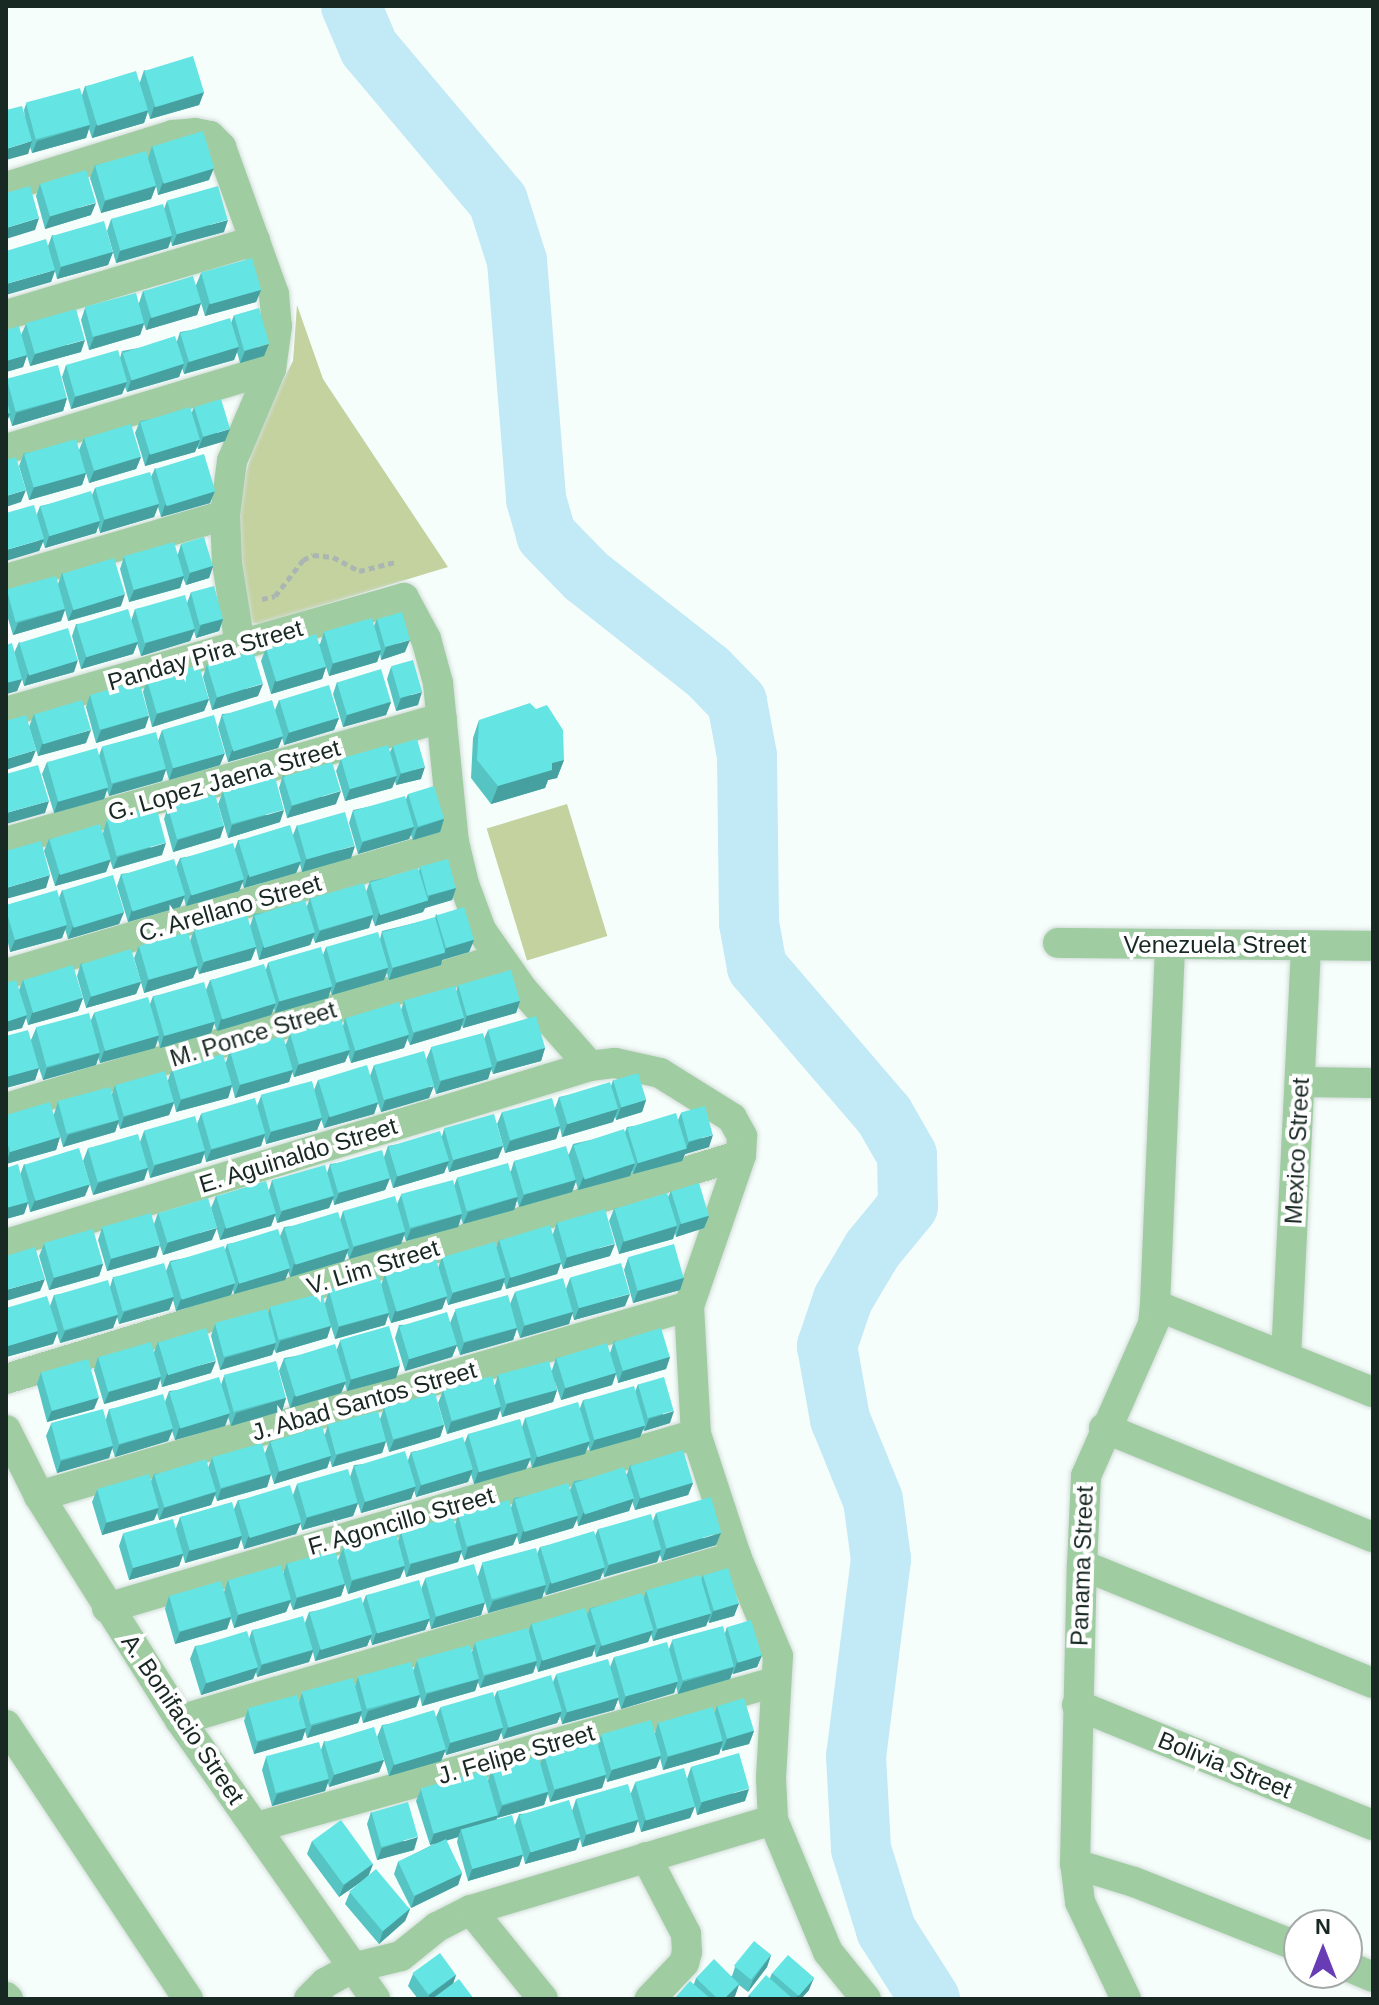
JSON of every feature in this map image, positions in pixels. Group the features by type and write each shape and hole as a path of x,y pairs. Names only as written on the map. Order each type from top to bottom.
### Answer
{"street":[{"path":"6,187 173,135 195,133 210,136 221,147 274,294 277,326 271,369 232,461 225,515 240,645"},
{"path":"6,315 255,241"},
{"path":"6,449 271,369"},
{"path":"6,579 225,515"},
{"name":"Panday Pira Street","path":"6,712 404,598 426,639 438,683 442,718"},
{"path":"442,718 454,842 464,884 481,930 499,959 590,1066"},
{"name":"G. Lopez Jaena Street","path":"6,842 442,718"},
{"name":"C. Arellano Street","path":"6,974 454,842"},
{"name":"Venezuela Street","path":"1058,943 1373,946"},
{"name":"Panama Street","path":"1126,1999 1080,1902 1075,1864 1082,1565 1086,1476 1104,1428 1153,1324 1170,944"},
{"name":"Mexico Street","path":"1286,1357 1306,945"},
{"name":"M. Ponce Street","path":"6,1108 499,959"},
{"name":"E. Aguinaldo Street","path":"6,1244 590,1066 638,1066 690,1089 732,1118 742,1136 741,1155"},
{"path":"1301,1082 1373,1083"},
{"path":"741,1155 689,1306 696,1434 736,1556 778,1656 771,1779 773,1820 848,1993"},
{"name":"V. Lim Street","path":"6,1379 741,1155"},
{"path":"1155,1305 1373,1392"},
{"name":"J. Abad Santos Street","path":"39,1496 689,1306"},
{"path":"1104,1428 1373,1537"},
{"name":"A. Bonifacio Street","path":"6,1430 39,1496 180,1720 352,1968 378,1999"},
{"name":"F. Agoncillo Street","path":"107,1608 696,1434"},
{"path":"180,1720 736,1556"},
{"path":"1082,1565 1373,1683"},
{"name":"J. Felipe Street","path":"257,1827 775,1682"},
{"name":"Bolivia Street","path":"1077,1705 1373,1825"},
{"path":"6,1725 188,1999"},
{"path":"309,1999 325,1983 352,1968 401,1956 437,1927 471,1910 773,1820"},
{"path":"646,1857 686,1934 687,1943 684,1963 650,1999"},
{"path":"1075,1864 1134,1882 1283,1941"},
{"path":"471,1910 543,1999"},
{"path":"378,1999 393,1981 401,1956"}],"path":[{"path":"234,605 275,596 303,560 313,555 333,557 359,571 396,562"}],"green space":[{"path":"297,305 323,379 448,567 260,624 253,623 248,615 238,524 246,473 258,429 293,361"},
{"path":"567,804 607,936 527,961 487,829"}],"building":[{"path":"193,56 204,92 155,107 144,71"},
{"path":"136,71 148,110 97,126 85,86"},
{"path":"80,88 90,125 36,139 26,102"},
{"path":"22,106 32,141 6,149 6,110"},
{"path":"203,131 214,168 164,184 152,146"},
{"path":"146,151 156,186 105,200 95,166"},
{"path":"86,170 96,203 50,217 40,184"},
{"path":"30,186 39,218 6,228 6,193"},
{"path":"218,186 228,220 177,234 167,201"},
{"path":"163,204 172,236 120,251 111,219"},
{"path":"104,221 113,252 61,267 52,236"},
{"path":"46,239 55,270 6,284 6,251"},
{"path":"252,258 261,290 210,304 201,273"},
{"path":"193,276 201,303 151,318 143,291"},
{"path":"136,293 144,323 93,337 85,307"},
{"path":"259,308 269,344 244,351 234,315"},
{"path":"76,309 85,340 35,354 26,323"},
{"path":"230,318 239,347 189,362 180,333"},
{"path":"19,326 27,355 6,361 6,330"},
{"path":"175,336 184,364 132,381 123,353"},
{"path":"118,350 127,382 75,397 66,365"},
{"path":"58,365 67,398 16,412 7,379"},
{"path":"221,399 230,429 203,437 194,407"},
{"path":"190,407 200,440 150,455 140,422"},
{"path":"131,424 141,457 94,471 84,438"},
{"path":"76,439 86,473 34,488 24,454"},
{"path":"204,454 215,491 167,506 155,469"},
{"path":"16,457 26,490 6,496 6,460"},
{"path":"150,472 159,504 104,519 95,488"},
{"path":"91,491 100,521 49,536 40,506"},
{"path":"34,505 44,539 6,550 6,513"},
{"path":"204,537 213,566 190,573 181,544"},
{"path":"174,542 184,576 134,590 124,556"},
{"path":"114,558 125,594 73,610 62,574"},
{"path":"56,576 65,609 16,622 7,589"},
{"path":"214,586 223,619 200,625 191,592"},
{"path":"185,595 195,629 145,643 135,609"},
{"path":"128,609 138,642 86,657 76,625"},
{"path":"402,612 410,640 385,647 377,619"},
{"path":"372,618 381,650 333,664 324,632"},
{"path":"68,628 78,661 29,675 19,643"},
{"path":"316,634 326,667 276,682 266,649"},
{"path":"12,643 22,679 6,683 6,645"},
{"path":"253,651 263,684 217,698 207,665"},
{"path":"413,660 422,692 400,698 391,666"},
{"path":"199,665 209,699 157,714 147,680"},
{"path":"381,669 391,702 347,715 337,682"},
{"path":"139,681 149,716 100,730 90,695"},
{"path":"329,685 339,718 289,733 279,700"},
{"path":"82,700 91,730 43,744 34,715"},
{"path":"272,700 283,736 233,752 222,715"},
{"path":"530,703 536,709 547,705 563,730 564,760 552,763 552,770 498,786 477,760 479,720"},
{"path":"26,715 36,750 6,759 6,721"},
{"path":"214,715 225,753 173,768 162,730"},
{"path":"156,732 166,769 112,783 102,746"},
{"path":"417,739 425,767 401,774 393,746"},
{"path":"388,745 397,776 350,789 341,759"},
{"path":"97,748 108,787 58,802 47,762"},
{"path":"332,762 341,791 292,806 283,777"},
{"path":"38,765 49,801 6,813 6,774"},
{"path":"275,777 284,810 232,824 223,791"},
{"path":"434,786 444,819 418,826 408,794"},
{"path":"215,794 224,826 177,839 168,808"},
{"path":"405,796 414,827 362,842 353,811"},
{"path":"156,806 166,843 117,856 107,819"},
{"path":"345,812 355,846 307,859 297,826"},
{"path":"100,824 111,859 60,875 49,839"},
{"path":"290,825 301,861 249,877 238,841"},
{"path":"41,841 50,875 6,888 6,851"},
{"path":"233,843 244,879 192,895 180,859"},
{"path":"174,859 185,895 133,911 121,875"},
{"path":"448,859 456,888 428,895 420,867"},
{"path":"418,868 428,901 380,915 370,883"},
{"path":"113,875 124,912 74,928 62,890"},
{"path":"364,883 373,915 319,930 310,898"},
{"path":"57,890 67,925 15,940 6,905"},
{"path":"305,900 315,933 264,948 254,915"},
{"path":"464,907 474,940 446,948 436,915"},
{"path":"247,915 256,947 203,962 194,930"},
{"path":"435,917 445,953 392,968 382,932"},
{"path":"188,932 198,966 149,980 139,946"},
{"path":"378,932 388,968 336,982 326,947"},
{"path":"321,947 332,986 279,1002 268,962"},
{"path":"131,949 141,982 91,997 81,964"},
{"path":"264,964 276,1003 222,1020 210,980"},
{"path":"73,965 83,998 33,1013 23,980"},
{"path":"511,970 520,1001 467,1016 458,985"},
{"path":"16,980 27,1015 6,1022 6,983"},
{"path":"204,982 215,1021 164,1036 153,997"},
{"path":"455,986 464,1018 413,1032 404,1001"},
{"path":"148,997 159,1035 105,1051 94,1012"},
{"path":"399,1002 409,1035 355,1051 345,1018"},
{"path":"89,1013 100,1053 46,1067 36,1027"},
{"path":"536,1016 545,1048 497,1062 488,1030"},
{"path":"341,1019 350,1050 299,1064 290,1034"},
{"path":"28,1030 39,1068 6,1077 6,1036"},
{"path":"483,1033 492,1067 440,1081 431,1047"},
{"path":"283,1036 293,1070 240,1085 230,1051"},
{"path":"424,1051 434,1086 384,1100 374,1065"},
{"path":"223,1054 232,1085 181,1099 172,1069"},
{"path":"367,1065 378,1102 330,1117 318,1080"},
{"path":"165,1071 174,1102 124,1116 115,1085"},
{"path":"638,1073 646,1100 621,1107 613,1081"},
{"path":"312,1081 322,1118 271,1131 261,1095"},
{"path":"610,1082 618,1109 568,1124 559,1097"},
{"path":"110,1087 119,1120 67,1134 58,1101"},
{"path":"255,1098 265,1134 211,1149 201,1113"},
{"path":"552,1098 560,1126 510,1140 502,1112"},
{"path":"50,1102 60,1137 10,1152 6,1138 6,1115"},
{"path":"705,1106 713,1135 689,1141 681,1112"},
{"path":"676,1113 687,1148 638,1163 627,1128"},
{"path":"494,1114 503,1146 453,1160 444,1128"},
{"path":"195,1116 205,1151 154,1165 144,1131"},
{"path":"624,1129 635,1163 585,1180 574,1145"},
{"path":"440,1131 449,1161 397,1176 388,1147"},
{"path":"138,1134 148,1168 98,1182 88,1148"},
{"path":"566,1146 576,1180 524,1195 514,1161"},
{"path":"79,1148 90,1184 36,1201 24,1165"},
{"path":"382,1150 390,1178 338,1193 330,1165"},
{"path":"508,1163 518,1197 467,1211 457,1178"},
{"path":"18,1164 28,1202 6,1208 6,1168"},
{"path":"325,1165 334,1196 281,1211 272,1180"},
{"path":"453,1180 462,1214 410,1228 401,1194"},
{"path":"266,1181 276,1214 226,1229 216,1196"},
{"path":"699,1183 709,1216 681,1224 671,1191"},
{"path":"667,1193 677,1226 624,1242 614,1209"},
{"path":"395,1196 405,1232 353,1246 343,1211"},
{"path":"208,1198 217,1228 167,1243 158,1213"},
{"path":"605,1209 615,1244 567,1257 557,1223"},
{"path":"338,1212 349,1248 296,1265 284,1228"},
{"path":"151,1213 160,1245 111,1259 102,1227"},
{"path":"550,1225 561,1262 511,1278 499,1240"},
{"path":"93,1229 103,1264 54,1278 44,1243"},
{"path":"278,1229 290,1268 239,1284 227,1244"},
{"path":"495,1242 505,1278 452,1293 442,1257"},
{"path":"674,1244 684,1278 638,1291 628,1257"},
{"path":"224,1246 235,1283 182,1300 170,1262"},
{"path":"35,1247 45,1279 6,1290 6,1256"},
{"path":"436,1259 447,1296 397,1312 385,1274"},
{"path":"164,1263 174,1297 123,1311 113,1278"},
{"path":"621,1263 630,1294 579,1308 570,1278"},
{"path":"379,1276 389,1313 339,1326 329,1289"},
{"path":"563,1278 573,1312 525,1325 515,1292"},
{"path":"108,1280 118,1315 64,1330 54,1295"},
{"path":"322,1293 331,1326 279,1340 270,1307"},
{"path":"508,1295 517,1328 464,1342 455,1309"},
{"path":"47,1296 58,1331 8,1346 6,1308"},
{"path":"267,1309 276,1343 224,1357 215,1323"},
{"path":"447,1312 457,1345 409,1359 399,1327"},
{"path":"389,1326 400,1365 351,1379 340,1340"},
{"path":"206,1328 216,1361 168,1375 158,1343"},
{"path":"661,1328 670,1357 623,1371 614,1342"},
{"path":"151,1342 161,1377 108,1392 98,1357"},
{"path":"607,1343 616,1373 565,1388 556,1358"},
{"path":"335,1344 346,1381 296,1397 284,1359"},
{"path":"88,1359 99,1397 52,1411 41,1373"},
{"path":"276,1361 286,1398 234,1412 224,1375"},
{"path":"549,1361 557,1390 506,1404 498,1375"},
{"path":"492,1376 501,1407 452,1421 443,1390"},
{"path":"219,1377 230,1413 180,1429 169,1392"},
{"path":"664,1377 674,1411 648,1418 638,1384"},
{"path":"634,1386 645,1425 594,1440 583,1401"},
{"path":"435,1393 444,1425 393,1439 384,1408"},
{"path":"163,1394 173,1429 119,1444 109,1409"},
{"path":"578,1402 590,1441 537,1457 525,1418"},
{"path":"103,1409 113,1446 61,1460 51,1423"},
{"path":"378,1411 386,1441 336,1454 328,1424"},
{"path":"520,1419 531,1457 479,1472 468,1434"},
{"path":"322,1426 331,1456 279,1471 270,1442"},
{"path":"463,1437 473,1470 421,1485 411,1453"},
{"path":"262,1443 271,1474 221,1488 212,1457"},
{"path":"683,1450 693,1483 640,1499 630,1466"},
{"path":"405,1451 416,1486 365,1502 354,1466"},
{"path":"206,1459 216,1492 164,1507 154,1475"},
{"path":"624,1467 634,1498 585,1514 575,1483"},
{"path":"348,1469 358,1503 307,1517 297,1484"},
{"path":"149,1474 159,1508 107,1523 97,1489"},
{"path":"568,1483 578,1516 524,1532 514,1499"},
{"path":"290,1485 301,1522 250,1538 238,1501"},
{"path":"711,1497 721,1533 666,1548 656,1513"},
{"path":"509,1500 518,1533 467,1547 458,1514"},
{"path":"232,1502 242,1536 190,1551 180,1517"},
{"path":"651,1514 661,1550 608,1565 598,1529"},
{"path":"453,1517 462,1550 410,1564 401,1531"},
{"path":"173,1519 183,1554 133,1568 123,1533"},
{"path":"594,1531 605,1567 552,1584 540,1547"},
{"path":"396,1533 405,1566 352,1580 343,1547"},
{"path":"536,1548 546,1585 492,1599 482,1562"},
{"path":"335,1550 345,1584 297,1597 287,1564"},
{"path":"474,1564 485,1602 436,1617 425,1578"},
{"path":"281,1565 291,1600 238,1615 228,1580"},
{"path":"728,1568 739,1603 714,1611 703,1576"},
{"path":"700,1575 711,1613 657,1629 646,1590"},
{"path":"419,1580 430,1618 377,1634 366,1595"},
{"path":"221,1581 231,1617 179,1631 169,1596"},
{"path":"642,1593 653,1630 602,1646 590,1609"},
{"path":"361,1597 372,1634 321,1650 309,1613"},
{"path":"585,1608 596,1644 543,1661 531,1624"},
{"path":"303,1616 313,1650 262,1664 252,1631"},
{"path":"751,1620 762,1655 738,1663 727,1627"},
{"path":"723,1626 734,1667 683,1680 672,1640"},
{"path":"528,1628 537,1661 484,1675 475,1642"},
{"path":"247,1631 258,1667 206,1683 195,1647"},
{"path":"667,1642 678,1681 625,1697 614,1657"},
{"path":"470,1645 479,1679 426,1693 417,1659"},
{"path":"608,1659 619,1697 567,1712 556,1674"},
{"path":"411,1662 420,1695 367,1709 358,1676"},
{"path":"551,1675 562,1711 509,1728 497,1691"},
{"path":"353,1678 362,1711 311,1725 302,1692"},
{"path":"493,1692 503,1728 450,1743 440,1707"},
{"path":"297,1695 306,1728 257,1741 248,1708"},
{"path":"744,1698 754,1731 727,1739 717,1706"},
{"path":"713,1707 723,1741 668,1756 658,1723"},
{"path":"434,1710 446,1749 394,1765 382,1726"},
{"path":"651,1720 661,1756 611,1770 601,1734"},
{"path":"374,1727 384,1760 334,1775 324,1742"},
{"path":"596,1739 606,1775 554,1789 544,1754"},
{"path":"319,1742 329,1779 276,1793 266,1756"},
{"path":"739,1753 749,1789 701,1802 691,1767"},
{"path":"538,1756 548,1792 502,1805 492,1769"},
{"path":"684,1768 695,1806 646,1821 635,1782"},
{"path":"485,1770 498,1815 434,1834 421,1788"},
{"path":"628,1784 638,1820 586,1834 576,1799"},
{"path":"569,1800 580,1837 531,1852 519,1815"},
{"path":"408,1802 418,1837 381,1847 371,1812"},
{"path":"512,1815 523,1854 472,1869 461,1830"},
{"path":"341,1820 373,1864 344,1885 312,1841"},
{"path":"446,1839 462,1873 414,1896 398,1861"},
{"path":"376,1869 409,1909 383,1931 349,1891"},
{"path":"754,1941 771,1955 751,1980 734,1966"},
{"path":"440,1953 456,1975 428,1995 412,1973"},
{"path":"788,1955 814,1978 799,1996 772,1973"},
{"path":"714,1959 739,1984 724,1999 718,1999 696,1978"},
{"path":"766,1975 793,1999 754,1999 749,1995"},
{"path":"459,1979 474,1999 432,1999"},
{"path":"690,1981 711,1999 674,1999"}],"waterway":[{"path":"351,6 369,48 498,201 517,261 536,499 546,535 586,576 708,672 737,702 747,756 749,923 757,967 884,1115 907,1155 908,1206 872,1250 843,1299 827,1346 840,1419 873,1500 881,1559 856,1756 861,1849 886,1930 930,1999"}]}
